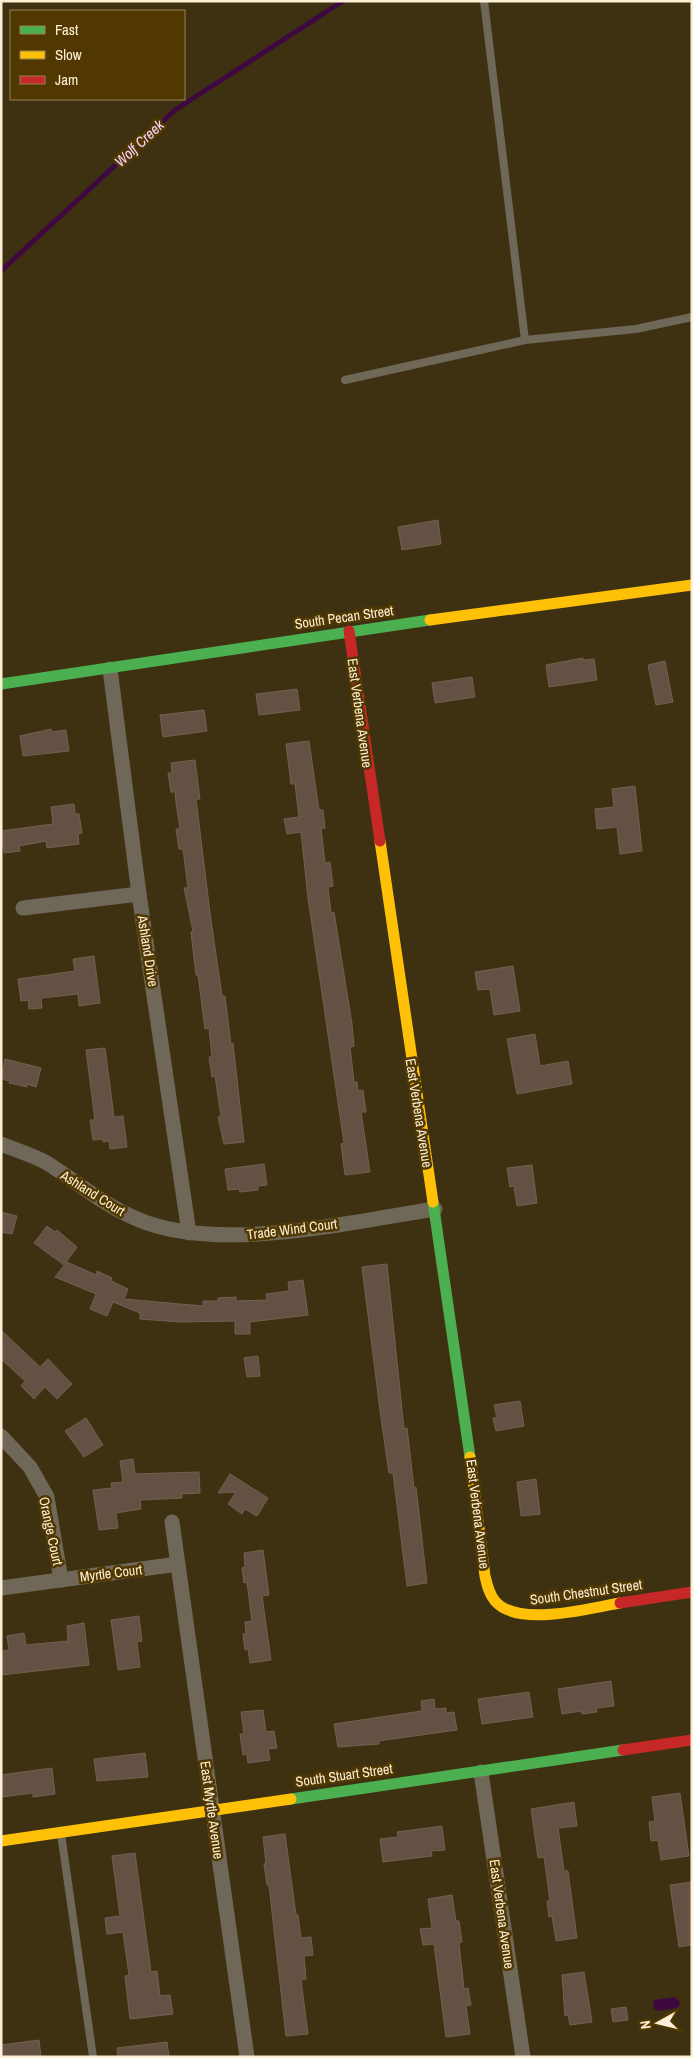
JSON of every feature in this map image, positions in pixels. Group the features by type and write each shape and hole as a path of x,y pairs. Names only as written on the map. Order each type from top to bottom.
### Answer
{"street":[{"name":"South Pecan Street","path":"1,684 110,669 349,631 692,585"},
{"name":"East Verbena Avenue","path":"349,631 490,1595"},
{"name":"Ashland Drive","path":"110,669 139,894 188,1233"},
{"path":"24,908 139,894"},
{"name":"Ashland Court","path":"1,1144 44,1162 131,1216 165,1228 188,1233"},
{"name":"Trade Wind Court","path":"188,1233 248,1235 434,1208"},
{"name":"Orange Court","path":"1,1436 30,1467 47,1497 61,1580"},
{"path":"172,1522 178,1564"},
{"name":"Myrtle Court","path":"1,1588 178,1564"},
{"name":"East Myrtle Avenue","path":"178,1564 247,2057"},
{"name":"South Chestnut Street","path":"490,1595 504,1609 520,1615 539,1615 692,1592"},
{"name":"South Stuart Street","path":"1,1841 692,1740"},
{"name":"East Verbena Avenue","path":"481,1772 523,2057"}],"lane":[{"path":"484,1 525,340"},
{"path":"346,380 525,340 636,329 692,317"},
{"path":"61,1832 93,2057"}],"shaded area":[{"path":"674,1997 680,2002 678,2008 658,2011 653,2008 654,2000"}],"building":[{"path":"438,520 441,544 402,550 398,527"},
{"path":"583,658 583,660 594,659 597,680 549,687 546,665"},
{"path":"665,661 673,702 656,705 648,665"},
{"path":"472,677 475,697 435,703 432,683"},
{"path":"297,689 300,710 259,715 256,694"},
{"path":"204,710 207,731 163,737 160,715"},
{"path":"51,729 51,732 66,730 69,751 23,756 20,736"},
{"path":"309,741 319,810 323,810 325,828 321,829 325,863 330,862 333,886 328,887 331,913 334,912 352,1024 354,1046 350,1047 354,1082 357,1082 358,1091 363,1090 366,1112 361,1112 370,1172 345,1175 341,1144 344,1143 308,898 301,832 287,834 284,819 299,817 295,784 291,784 286,744"},
{"path":"195,760 200,799 196,799 210,913 222,996 225,996 231,1044 233,1043 244,1142 224,1144 218,1117 221,1117 215,1076 212,1077 209,1057 212,1057 209,1028 205,1029 198,975 196,975 191,932 193,931 184,888 188,888 183,849 179,849 176,829 180,829 175,792 171,792 168,773 172,773 171,763"},
{"path":"635,786 642,851 620,854 617,827 597,829 595,809 614,807 612,789"},
{"path":"74,804 75,814 79,814 82,833 78,834 79,844 47,848 46,841 19,846 20,851 4,853 4,848 1,848 1,831 53,824 51,807"},
{"path":"94,956 100,1003 79,1006 78,994 41,998 42,1008 29,1009 28,1000 21,1001 18,979 75,971 73,959"},
{"path":"513,966 520,1011 494,1015 490,989 478,990 475,972"},
{"path":"535,1034 540,1066 568,1061 572,1084 517,1094 507,1039"},
{"path":"105,1048 114,1117 123,1116 127,1147 110,1149 109,1141 103,1142 103,1139 93,1140 90,1120 95,1120 86,1050"},
{"path":"5,1059 41,1068 36,1087 27,1084 27,1087 9,1083 10,1081 1,1079"},
{"path":"264,1164 267,1185 258,1186 258,1190 240,1192 239,1189 228,1190 225,1169"},
{"path":"532,1165 537,1203 517,1206 514,1186 510,1187 507,1168"},
{"path":"1,1212 17,1216 12,1234 1,1232"},
{"path":"47,1226 55,1232 57,1230 77,1247 64,1265 34,1243"},
{"path":"67,1262 96,1275 97,1271 112,1278 111,1281 128,1289 124,1299 203,1306 203,1301 218,1301 218,1298 236,1297 236,1301 267,1300 266,1294 289,1291 288,1282 303,1280 308,1315 250,1322 250,1334 235,1334 235,1321 180,1322 140,1319 140,1313 113,1302 107,1316 90,1309 96,1294 55,1277"},
{"path":"387,1264 404,1429 407,1428 414,1488 416,1487 427,1583 407,1586 393,1473 389,1473 381,1418 362,1267"},
{"path":"1,1330 40,1367 48,1359 72,1384 57,1399 45,1387 34,1399 21,1386 25,1381 1,1359"},
{"path":"258,1356 260,1376 247,1377 244,1358"},
{"path":"520,1401 524,1426 496,1431 493,1418 497,1418 494,1405"},
{"path":"86,1418 103,1445 84,1457 65,1431"},
{"path":"133,1459 135,1474 199,1472 200,1493 182,1494 182,1498 140,1500 141,1509 116,1513 118,1528 99,1530 93,1490 112,1488 111,1483 123,1482 120,1461"},
{"path":"230,1474 268,1498 257,1516 245,1509 242,1514 228,1504 236,1492 218,1493"},
{"path":"536,1479 540,1514 521,1516 517,1482"},
{"path":"263,1550 269,1595 262,1596 271,1660 250,1663 248,1649 245,1650 243,1634 246,1634 245,1622 252,1621 247,1582 244,1583 242,1568 245,1567 244,1553"},
{"path":"139,1616 142,1641 137,1642 140,1667 118,1670 111,1620"},
{"path":"84,1623 89,1665 1,1675 1,1651 9,1650 7,1636 24,1633 26,1645 68,1641 67,1626"},
{"path":"611,1681 614,1706 596,1708 597,1712 582,1714 581,1711 562,1714 558,1689"},
{"path":"529,1692 533,1717 482,1724 478,1699"},
{"path":"434,1699 435,1709 446,1708 446,1713 454,1712 457,1730 379,1741 379,1744 338,1747 334,1724 422,1711 421,1701"},
{"path":"263,1710 266,1732 274,1731 277,1748 268,1749 270,1760 248,1763 247,1754 243,1755 240,1734 244,1734 241,1712"},
{"path":"145,1753 148,1777 97,1781 94,1759"},
{"path":"52,1768 55,1794 33,1797 33,1793 1,1797 1,1775"},
{"path":"680,1793 689,1856 661,1860 658,1840 651,1841 649,1822 655,1821 652,1797"},
{"path":"574,1802 577,1826 558,1828 564,1871 568,1871 577,1938 556,1941 552,1916 549,1917 547,1901 550,1901 544,1857 538,1858 531,1809"},
{"path":"442,1826 445,1850 431,1851 432,1856 383,1862 380,1839 398,1837 397,1832"},
{"path":"285,1834 301,1938 311,1937 313,1955 304,1956 306,1979 301,1980 308,2034 286,2036 269,1885 267,1885 264,1864 266,1863 263,1837"},
{"path":"135,1853 151,1972 157,1971 160,1996 170,1995 173,2014 130,2019 125,1976 129,1975 123,1932 107,1934 105,1918 120,1916 112,1856"},
{"path":"692,1882 692,1945 679,1947 670,1885"},
{"path":"452,1895 462,1942 459,1943 464,1989 468,1988 471,2005 466,2006 470,2034 446,2037 434,1944 423,1945 420,1929 432,1928 428,1899"},
{"path":"584,1972 592,2022 570,2025 568,2015 565,2016 562,1975"},
{"path":"626,2007 628,2020 613,2022 611,2009"},
{"path":"39,2040 41,2057 1,2057 1,2045"},
{"path":"167,2042 169,2057 118,2057 117,2048"}],"waterway":[{"name":"Wolf Creek","path":"1,271 175,110 343,1"}],"traffic: fast":[{"path":"1,684 430,620"},
{"path":"433,1202 470,1457"},
{"path":"291,1799 623,1750"}],"traffic: slow":[{"path":"430,620 692,585"},
{"path":"380,841 433,1202"},
{"path":"470,1457 485,1576 487,1586 495,1601 506,1609 536,1615 573,1612 620,1603"},
{"path":"1,1841 291,1799"}],"traffic: jam":[{"path":"349,631 380,841"},
{"path":"620,1603 692,1592"},
{"path":"623,1750 692,1740"}]}
